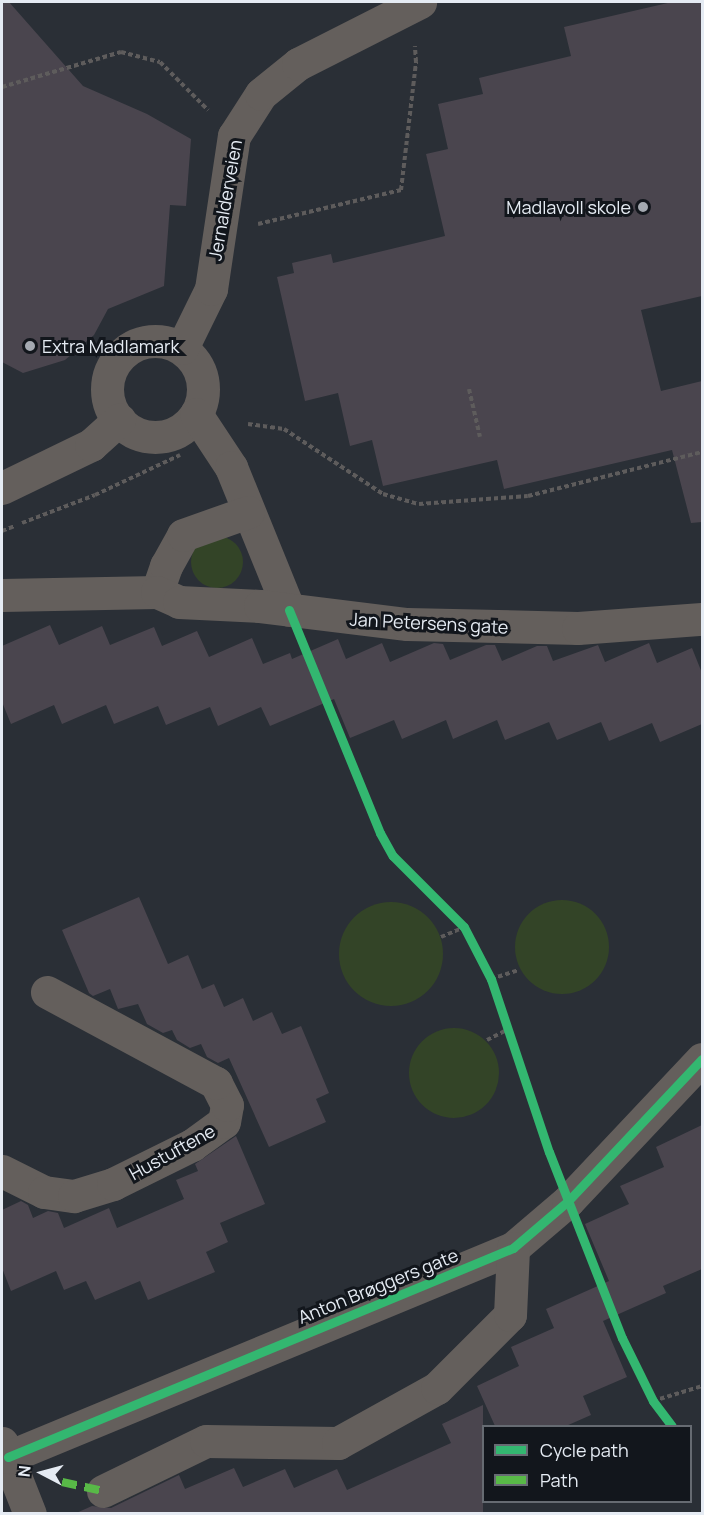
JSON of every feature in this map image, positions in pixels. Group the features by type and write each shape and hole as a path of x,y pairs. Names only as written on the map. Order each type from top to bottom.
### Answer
{"street":[{"name":"Jernalderveien","path":"182,348 211,289 234,136 261,94 298,64 420,2"},
{"path":"153,341 182,348 202,378 202,400 196,414 180,430 158,437 136,433 119,420 107,392 109,376 120,357 138,344 153,341"},
{"path":"196,414 231,467 289,610"},
{"path":"2,488 91,445 119,420"},
{"path":"158,592 166,566 183,535 249,512"},
{"name":"Jan Petersens gate","path":"2,595 158,592 179,602 289,610 363,621 548,628 702,619"},
{"name":"Hustuftene","path":"2,1171 44,1192 74,1196 113,1184 192,1145 224,1122 227,1105 216,1083 47,992"},
{"name":"Anton Brøggers gate","path":"5,1450 513,1248 568,1201 702,1059"},
{"path":"103,1491 206,1442 338,1443 437,1388 510,1315 513,1248"},
{"path":"5,1450 30,1514"}],"path":[{"path":"247,226 401,190 416,62 415,45"},
{"path":"2,87 121,52 160,62 234,136"},
{"path":"469,389 480,436"},
{"path":"247,424 284,429 383,494 418,504 528,495 702,452"},
{"path":"2,531 94,495 186,452"},
{"path":"457,920 470,937"},
{"path":"441,937 464,927"},
{"path":"486,968 494,989"},
{"path":"491,979 519,970"},
{"path":"504,1019 511,1041"},
{"path":"487,1040 507,1030"},
{"path":"652,1401 702,1386"},
{"path":"647,1390 659,1410"}],"green space":[{"path":"212,536 222,536 236,543 243,562 236,581 222,588 212,588 202,584 195,577 191,567 191,557 195,547 202,540"},
{"path":"562,900 580,903 595,914 606,929 609,947 606,965 595,980 580,991 562,994 544,991 529,980 518,965 515,947 518,929 529,914 544,903"},
{"path":"391,902 411,906 428,917 439,934 443,954 439,974 428,991 411,1002 391,1006 371,1002 354,991 343,974 339,954 343,934 354,917 371,906"},
{"path":"454,1028 471,1031 486,1041 496,1056 499,1073 496,1090 486,1105 471,1115 454,1118 437,1115 422,1105 412,1090 409,1073 412,1056 422,1041 437,1031"}],"building":[{"path":"2,2 9,2 83,86 147,114 191,139 186,206 170,205 164,286 108,309 94,335 65,360 23,373 2,362"},
{"name":"Madlavoll skole","path":"672,2 702,2 702,296 641,310 661,391 702,381 702,522 691,523 672,450 504,489 497,460 383,486 372,440 350,446 338,393 305,401 277,277 294,273 292,263 331,254 333,263 445,236 426,154 448,149 438,104 483,94 479,78 571,56 564,27"},
{"path":"50,625 59,645 102,626 110,645 154,627 162,646 197,631 209,657 252,638 263,664 290,653 292,659 338,639 346,659 382,643 390,662 434,643 443,644 450,660 486,645 495,645 502,661 537,646 547,646 553,661 598,645 605,662 649,643 657,663 692,648 702,673 702,724 660,742 652,723 609,741 601,722 557,740 549,722 505,740 497,720 453,739 446,720 402,739 394,720 350,738 334,699 270,726 261,707 218,726 210,707 166,725 158,706 114,724 106,705 62,724 54,705 11,724 2,702 2,646"},
{"path":"139,897 168,964 188,955 202,989 214,984 224,1007 243,998 253,1021 272,1012 282,1034 301,1026 329,1093 316,1099 326,1122 269,1147 229,1058 218,1063 207,1057 201,1044 190,1048 177,1040 172,1030 163,1033 147,1024 138,1004 118,1009 110,989 93,996 89,993 62,930"},
{"path":"702,1125 702,1269 663,1286 666,1293 603,1321 627,1377 583,1396 591,1415 568,1425 495,1425 477,1386 519,1366 511,1347 554,1328 546,1309 609,1281 585,1224 629,1204 620,1186 664,1167 656,1147"},
{"path":"236,1136 265,1204 220,1223 228,1242 206,1252 215,1272 148,1300 140,1281 95,1300 86,1281 64,1290 56,1271 11,1291 2,1268 2,1210 21,1201 28,1205 33,1218 48,1211 58,1213 64,1228 109,1208 117,1228 184,1199 176,1180 198,1171 195,1164"},
{"path":"483,1405 483,1514 74,1514 92,1506 111,1508 179,1475 185,1489 234,1468 243,1487 285,1469 294,1488 337,1469 347,1490 451,1443 442,1424"}],"marked path":[{"path":"62,1482 103,1491"}],"cycle path":[{"path":"289,610 380,833 393,856 464,927 491,979 549,1152 622,1338 653,1401 671,1425"},
{"path":"8,1457 513,1248 568,1201 702,1059"}],"place":[{"name":"Madlavoll skole","path":"643,207"},
{"name":"Extra Madlamark","path":"30,346"}]}
